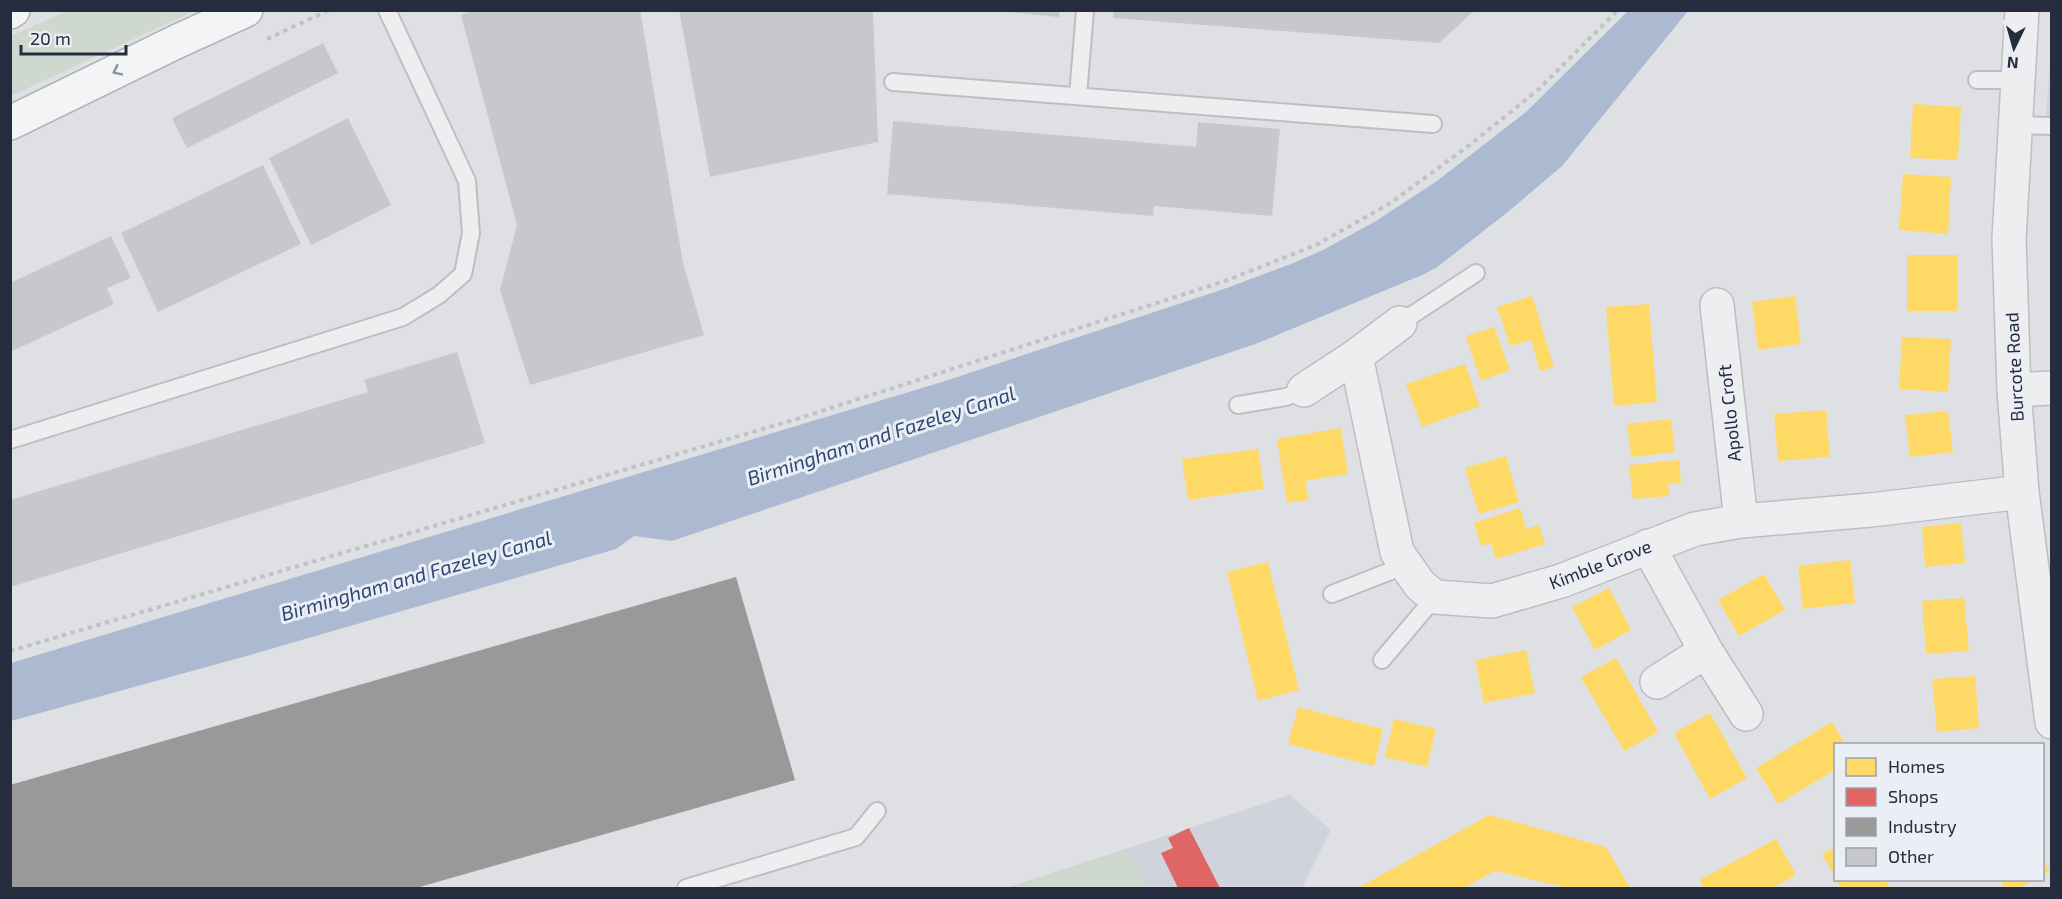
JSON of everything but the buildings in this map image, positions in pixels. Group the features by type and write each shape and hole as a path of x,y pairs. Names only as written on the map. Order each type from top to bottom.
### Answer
{"highway":[{"path":"10,123 246,10"}],"street":[{"name":"Burcote Road","path":"2022,10 2008,239 2014,390 2022,492 2052,722"},
{"name":"Apollo Croft","path":"1717,305 1741,520"},
{"path":"1305,390 1400,323"},
{"path":"1356,356 1397,552 1420,585 1435,597"},
{"path":"2014,390 2052,388"},
{"name":"Kimble Grove","path":"1435,597 1492,601 1561,580 1695,529 1741,520 1872,510 2022,492"},
{"path":"1648,546 1706,651 1746,714"},
{"path":"1657,682 1706,651"}],"lane":[{"path":"10,440 403,317 439,295 463,274 471,233 467,181 387,10"},
{"path":"1078,96 1085,10"},
{"path":"1977,80 2018,80"},
{"path":"893,82 1433,124"},
{"path":"2015,125 2052,126"},
{"path":"1400,323 1476,273"},
{"path":"1239,405 1286,397 1305,390"},
{"path":"1332,594 1406,565"},
{"path":"1382,660 1435,597"},
{"path":"686,888 856,837 877,811"}],"path":[{"path":"10,651 800,418 1228,280 1316,245 1389,204 1471,144 1539,89 1618,10"}],"shaded area":[{"path":"69,10 194,11 11,96 11,36"},
{"path":"2051,51 2051,132 2045,131"},
{"path":"1290,795 1331,830 1302,888 1006,888"},
{"path":"1125,850 1148,888 1006,888"}],"water":[{"name":"Birmingham and Fazeley Canal","path":"1628,11 1688,11 1562,166 1436,268 1422,275 1258,343 672,541 634,536 616,549 250,655 11,721 11,663 942,382 1221,290 1323,250 1376,221 1437,181 1526,112"}]}
